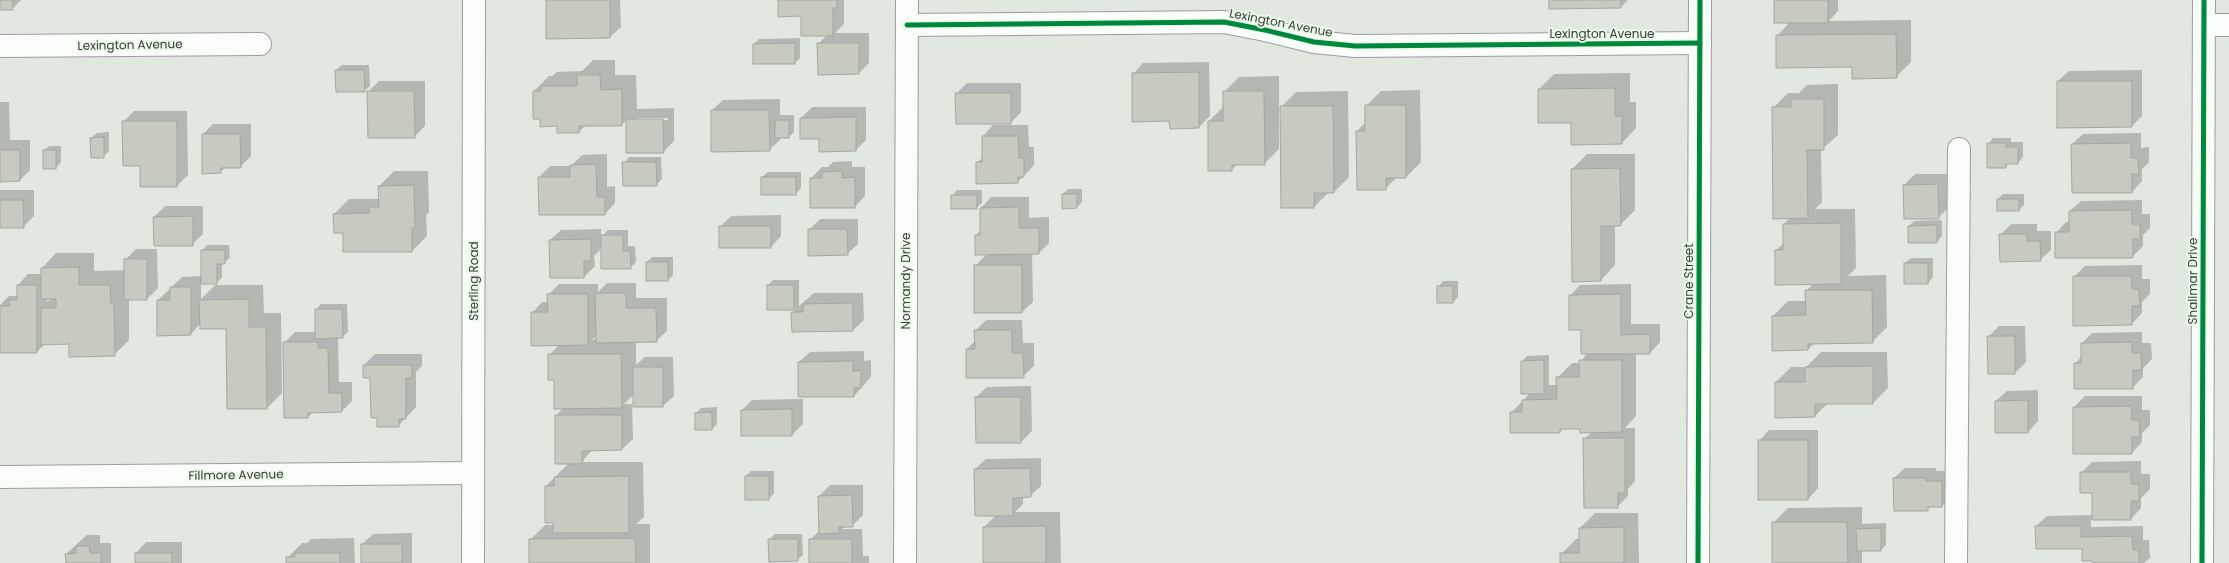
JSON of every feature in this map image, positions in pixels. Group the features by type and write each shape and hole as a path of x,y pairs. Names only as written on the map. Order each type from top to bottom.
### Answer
{"street":[{"name":"Sterling Road","path":"473,563 474,0"},
{"name":"Normandy Drive","path":"905,563 907,0"},
{"name":"Crane Street","path":"1698,563 1700,0"},
{"name":"Shalimar Drive","path":"2202,563 2204,0"},
{"name":"Lexington Avenue","path":"907,25 1224,22 1314,42 1355,46 1700,43"},
{"path":"2204,25 2229,25"},
{"name":"Lexington Avenue","path":"0,46 260,44"},
{"path":"1956,563 1959,149"},
{"name":"Fillmore Avenue","path":"0,477 473,473"}],"building":[{"path":"0,0 13,0 13,10 0,10"},
{"path":"546,0 610,0 610,38 546,39"},
{"path":"778,0 837,0 837,8 833,8 833,36 801,36 801,16 778,17"},
{"path":"1549,0 1621,0 1621,8 1549,9"},
{"path":"1774,0 1828,0 1828,23 1774,23"},
{"path":"1896,34 1897,78 1852,79 1852,67 1776,68 1776,35"},
{"path":"795,43 795,64 753,64 753,44"},
{"path":"817,43 859,43 859,74 818,75"},
{"path":"335,70 364,70 365,92 336,92"},
{"path":"1199,72 1199,128 1170,129 1169,121 1132,122 1132,73"},
{"path":"577,75 600,75 601,90 622,89 622,126 579,126 579,133 557,133 557,126 540,127 540,119 533,119 533,91 541,91 541,86 577,86"},
{"path":"2057,81 2132,81 2132,127 2057,128"},
{"path":"1615,88 1615,116 1622,116 1622,144 1571,145 1571,123 1538,123 1538,89"},
{"path":"367,91 414,91 415,138 368,138"},
{"path":"1223,91 1264,91 1265,165 1232,165 1232,171 1208,171 1208,121 1223,121"},
{"path":"955,93 1011,93 1011,124 956,124"},
{"path":"1791,99 1824,99 1824,150 1807,150 1808,218 1773,219 1772,107 1791,107"},
{"path":"1365,105 1406,105 1406,178 1386,178 1386,190 1357,190 1356,131 1365,131"},
{"path":"1280,106 1333,106 1334,193 1314,193 1314,208 1281,208"},
{"path":"711,110 769,110 770,151 711,152"},
{"path":"856,117 856,151 819,152 819,139 800,139 800,118"},
{"path":"626,119 663,119 664,153 626,153"},
{"path":"775,120 789,120 789,138 775,138"},
{"path":"122,121 177,121 177,187 140,187 140,166 123,166"},
{"path":"202,134 240,134 241,168 221,168 221,173 202,174"},
{"path":"982,136 1018,136 1019,158 1024,158 1024,177 1018,177 1018,183 976,184 976,162 982,162"},
{"path":"104,137 104,158 91,158 90,138"},
{"path":"1987,143 2006,143 2006,147 2018,147 2018,164 2006,164 2006,168 1987,168"},
{"path":"2131,143 2131,158 2138,158 2139,174 2132,174 2132,193 2072,193 2071,144"},
{"path":"0,150 20,150 20,181 0,182"},
{"path":"43,150 56,150 56,169 43,169"},
{"path":"622,162 656,162 657,186 623,186"},
{"path":"596,164 597,197 605,197 605,215 539,215 538,177 570,177 570,165"},
{"path":"1620,168 1621,226 1601,226 1601,281 1572,282 1571,169"},
{"path":"842,171 842,178 855,177 855,208 810,208 810,178 822,178 822,172"},
{"path":"761,177 796,177 796,195 761,195"},
{"path":"1938,184 1939,219 1904,219 1903,185"},
{"path":"414,185 415,228 412,228 412,252 343,252 343,233 334,233 333,214 369,213 369,207 379,207 378,186"},
{"path":"1062,194 1077,194 1077,208 1062,209"},
{"path":"951,195 977,195 977,209 951,209"},
{"path":"1997,199 2019,199 2019,211 1997,211"},
{"path":"0,200 23,200 24,228 0,228"},
{"path":"1019,207 1019,228 1039,228 1039,254 975,255 975,235 980,235 980,208"},
{"path":"2132,210 2132,224 2140,224 2140,239 2133,239 2133,258 2055,258 2055,232 2069,232 2069,211"},
{"path":"193,216 193,246 154,246 153,217"},
{"path":"1841,223 1841,284 1775,285 1775,250 1783,250 1783,224"},
{"path":"1937,225 1937,243 1908,243 1908,226"},
{"path":"719,226 771,226 771,248 719,248"},
{"path":"808,229 847,229 848,255 808,256"},
{"path":"1999,234 2027,234 2027,241 2040,241 2041,261 2000,262"},
{"path":"601,235 623,235 623,251 630,251 631,269 601,269"},
{"path":"591,239 591,261 584,261 584,278 550,278 549,240"},
{"path":"201,250 225,250 225,264 217,264 217,284 201,284"},
{"path":"124,259 147,259 147,300 124,300"},
{"path":"646,262 668,262 668,281 646,281"},
{"path":"1904,263 1928,263 1928,284 1904,284"},
{"path":"974,265 1022,265 1022,313 974,313"},
{"path":"79,267 79,285 110,285 111,304 114,304 115,356 69,357 69,344 41,345 41,308 56,308 56,299 41,299 41,268"},
{"path":"2073,276 2131,276 2132,289 2139,289 2140,306 2132,306 2132,325 2073,326"},
{"path":"17,285 37,285 37,353 0,353 0,306 9,306 9,300 17,300"},
{"path":"767,285 794,285 794,310 767,310"},
{"path":"1437,286 1453,286 1453,303 1437,303"},
{"path":"170,287 191,287 191,335 157,336 157,300 170,300"},
{"path":"1805,290 1872,290 1873,343 1808,344 1808,350 1772,351 1772,316 1806,315"},
{"path":"595,293 626,293 626,308 656,308 657,342 596,343"},
{"path":"547,294 588,294 588,345 531,346 531,312 548,312"},
{"path":"1621,294 1621,335 1650,334 1650,354 1581,354 1581,330 1569,330 1569,295"},
{"path":"249,299 249,327 266,327 267,409 227,409 226,329 200,329 199,300"},
{"path":"853,303 853,331 792,332 791,312 803,312 803,304"},
{"path":"315,309 342,309 343,338 315,339"},
{"path":"974,330 1012,330 1012,353 1023,353 1024,378 966,378 966,349 975,349"},
{"path":"1987,336 2015,336 2015,374 1988,374"},
{"path":"283,342 318,342 318,348 328,348 329,393 342,393 342,412 308,413 308,418 284,418"},
{"path":"2132,342 2132,353 2141,353 2142,370 2133,370 2133,389 2074,389 2074,363 2081,363 2081,343"},
{"path":"548,354 621,354 622,408 554,409 554,380 548,380"},
{"path":"1544,360 1544,394 1521,394 1521,361"},
{"path":"1579,360 1622,360 1622,432 1580,433 1580,429 1560,429 1560,433 1510,433 1510,412 1522,412 1522,400 1557,399 1556,377 1579,377"},
{"path":"853,361 853,371 861,370 861,388 854,388 854,397 798,397 798,362"},
{"path":"363,365 412,365 412,378 406,378 406,419 399,419 399,427 377,427 377,418 371,418 370,378 363,378"},
{"path":"1873,366 1873,404 1815,404 1815,417 1775,418 1775,382 1805,382 1805,367"},
{"path":"633,367 663,367 663,407 633,407"},
{"path":"975,397 1021,397 1021,443 976,443"},
{"path":"2028,400 2028,433 1995,433 1995,401"},
{"path":"2131,406 2132,420 2139,420 2140,437 2132,437 2132,454 2073,454 2073,407"},
{"path":"792,409 792,436 741,436 741,410"},
{"path":"712,412 712,430 695,430 695,413"},
{"path":"555,415 622,415 622,450 582,451 582,464 555,464"},
{"path":"1583,438 1625,438 1625,493 1618,493 1618,508 1584,508"},
{"path":"1758,440 1808,440 1808,500 1758,500"},
{"path":"1030,468 1031,497 1013,498 1013,516 975,516 974,469"},
{"path":"2080,472 2131,472 2131,484 2139,484 2139,501 2131,501 2131,520 2092,520 2092,493 2080,493"},
{"path":"629,476 629,533 553,533 553,523 545,523 545,486 554,486 554,477"},
{"path":"745,476 769,476 769,500 745,500"},
{"path":"1893,478 1926,478 1926,481 1942,481 1942,507 1928,507 1928,511 1894,511"},
{"path":"852,495 853,527 839,527 839,533 819,534 818,496"},
{"path":"1772,522 1847,522 1848,563 1772,563"},
{"path":"1046,526 1046,563 983,563 983,527"},
{"path":"2035,526 2081,526 2081,537 2132,536 2133,550 2139,550 2139,563 2093,563 2092,561 2082,561 2082,549 2036,549"},
{"path":"1624,527 1624,563 1560,563 1560,553 1579,553 1579,528"},
{"path":"1881,528 1881,551 1857,551 1856,529"},
{"path":"635,538 636,563 529,563 529,539"},
{"path":"768,539 798,539 798,561 769,562"},
{"path":"809,539 852,539 852,563 809,563"},
{"path":"361,544 402,544 402,563 361,563"},
{"path":"76,546 89,546 90,553 101,553 101,563 66,563 65,554 76,553"},
{"path":"135,553 172,553 172,563 135,563"},
{"path":"295,553 340,553 340,563 286,563 286,557 295,557"}],"cycle path":[{"path":"1698,563 1700,0"},
{"path":"2202,563 2204,0"},
{"path":"907,25 1224,22 1314,42 1355,46 1700,43"}]}
